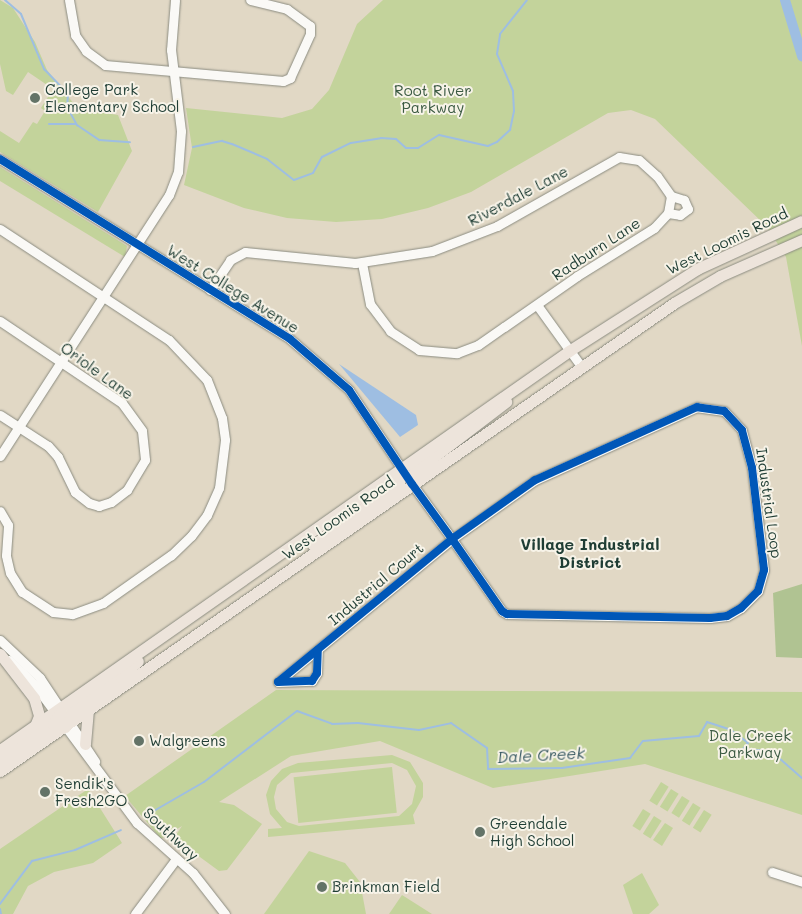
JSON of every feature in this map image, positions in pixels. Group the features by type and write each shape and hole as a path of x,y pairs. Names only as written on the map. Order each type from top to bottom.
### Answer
{"main road":[{"name":"West Loomis Road","path":"0,771 160,638 534,375 697,269 802,221"},
{"name":"West Loomis Road","path":"0,750 35,726 88,711 581,366 712,281 802,240"},
{"path":"412,484 414,472 498,409 534,375"},
{"path":"290,570 314,545 351,515 399,482 401,468"},
{"path":"0,654 34,698 39,716 35,726"},
{"path":"85,744 84,726 88,711"},
{"path":"0,761 63,717"}],"street":[{"path":"69,0 75,35 94,57 117,68 172,70 283,81 290,78 310,34 310,26 287,9 250,0"},
{"path":"0,456 169,195 180,166 181,131 172,70 175,0"},
{"name":"Riverdale Lane","path":"210,290 230,260 246,252 362,263 432,250 478,234 619,157 632,158 644,164 671,196 684,200 688,209 680,215 668,214"},
{"name":"West College Avenue","path":"0,159 290,339 349,390 412,484"},
{"path":"668,214 671,196"},
{"name":"Radburn Lane","path":"362,263 365,287 380,319 397,338 419,350 457,353 478,345 654,228 668,214"},
{"path":"0,229 104,294 169,340 206,380 216,398 225,440 224,465 219,488 207,515 170,556 103,603 72,614 53,612 22,592 10,574 6,555 8,525 0,512"},
{"path":"537,304 581,366"},
{"name":"Oriole Lane","path":"0,321 106,391 137,420 145,443 145,460 136,476 111,502 99,506 89,504 75,492 58,457 0,415"},
{"name":"Industrial Loop","path":"412,484 502,611 513,614 727,616 752,599 762,583 764,570 746,441 739,424 729,415 707,406 686,410 535,480 452,539"},
{"name":"Industrial Court","path":"318,650 317,673 312,681 278,682 452,539"},
{"path":"0,640 31,667 63,717"},
{"path":"0,654 34,684 63,717"},
{"name":"Southway","path":"63,717 85,744 100,773"},
{"name":"Southway","path":"63,717 100,773 137,823 206,888 225,914"},
{"path":"135,914 176,859"},
{"path":"772,872 802,882"}],"green space":[{"name":"College Park Elementary School","path":"0,0 13,8 35,42 47,70 78,109 118,115 132,151 98,212 0,152 0,131 19,143 33,122 37,124 45,111 41,108 53,89 28,72 13,95 6,91 0,64"},
{"name":"Root River Parkway","path":"383,0 802,0 802,346 786,257 767,227 655,119 631,110 608,113 471,192 428,208 382,219 336,222 287,218 244,208 184,185 192,148 186,108 282,118 312,109 329,90 357,24"},
{"path":"0,167 127,246 125,257 0,181"},
{"path":"802,584 802,658 776,657 773,593"},
{"name":"Dale Creek Parkway","path":"276,690 802,692 802,815 645,764 493,788 380,741 291,756 219,802 234,805 262,824 227,870 219,871 174,838 182,826 161,839 125,796"},
{"path":"392,755 410,762 423,783 423,797 413,815 415,824 268,837 268,829 282,828 270,814 266,795 271,781 282,769 298,763","holes":["392,763 407,770 416,786 412,804 399,816 299,826 287,822 276,809 274,797 277,785 291,773"]},
{"path":"392,767 397,813 298,823 294,777"},
{"path":"661,782 669,787 657,805 649,801"},
{"path":"88,789 122,843 93,863 54,872 28,886 13,914 0,914 0,849"},
{"path":"671,789 679,794 668,812 660,807"},
{"path":"682,796 690,801 679,818 671,813"},
{"path":"693,803 701,808 690,826 682,821"},
{"path":"643,809 651,814 640,831 632,826"},
{"path":"704,810 712,815 701,833 693,828"},
{"path":"654,816 662,821 651,839 643,834"},
{"path":"665,823 673,828 662,846 653,840"},
{"name":"Brinkman Field","path":"309,851 345,863 360,882 366,914 264,914"},
{"path":"642,873 659,905 649,914 633,914 623,885"},
{"path":"402,895 432,914 389,914"}],"water":[{"path":"339,364 416,415 418,425 400,437"}],"waterway":[{"path":"5,0 21,14 44,69 68,94 67,107 77,125 99,140 130,142"},
{"path":"193,147 222,141 232,144 267,159 294,180 313,173 322,157 351,143 381,138 396,139 406,148 418,148 439,135 488,146 497,142 510,130 514,111 513,91 497,54 500,34 527,0"},
{"path":"785,0 802,56"},
{"path":"49,124 76,124"},
{"name":"Dale Creek","path":"152,812 204,782 297,711 332,724 358,723 419,730 451,723 487,748 488,769 562,768 630,758 643,741 699,736 707,722 731,730 748,743 743,749 771,751 802,778"},
{"name":"Dale Creek","path":"0,904 32,861 75,850 121,830"},
{"name":"Dale Creek","path":"0,909 1,914"}],"cycle path":[{"path":"0,159 290,339 349,390 412,484 452,539 502,611 507,614 710,618 727,616 741,608 758,591 764,570 752,468 742,430 724,411 697,407 535,480 452,539 278,682 312,681 317,673 318,650"}],"place":[{"name":"College Park Elementary School","path":"35,98"},
{"name":"Walgreens","path":"139,741"},
{"name":"Sendik's Fresh2GO","path":"45,792"},
{"name":"Greendale High School","path":"480,832"},
{"name":"Brinkman Field","path":"322,887"}],"district":[{"name":"Village Industrial District","path":"590,553"}]}
